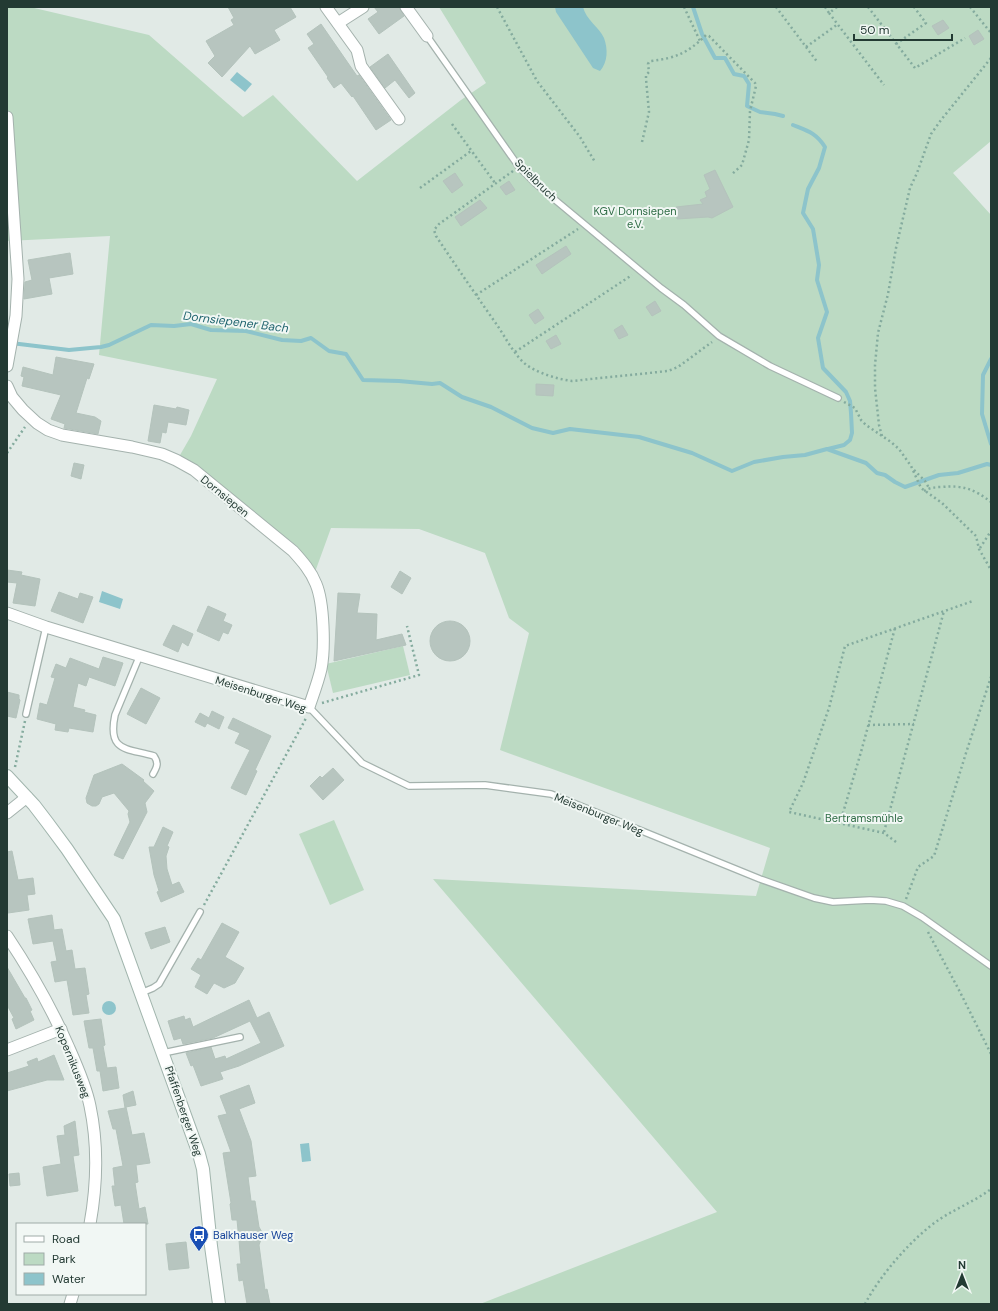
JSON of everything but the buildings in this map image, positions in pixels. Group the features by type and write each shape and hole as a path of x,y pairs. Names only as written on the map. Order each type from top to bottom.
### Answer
{"main road":[{"name":"Pfaffenberger Weg","path":"9,778 48,822 114,919 202,1162 219,1304"}],"street":[{"path":"326,7 357,50 361,66 398,118"},
{"path":"338,23 363,7"},
{"name":"Spielbruch","path":"406,7 427,36"},
{"path":"7,117 18,279 16,316 7,366"},
{"name":"Dornsiepen","path":"7,386 12,398 31,418 48,430 62,436 132,447 162,454 194,470 294,551 316,582 319,591 321,610 323,648 321,669 308,707"},
{"name":"Meisenburger Weg","path":"7,613 46,627 308,707"},
{"path":"7,813 27,797"},
{"name":"Kopernikusweg","path":"7,936 35,981 61,1029 87,1094 94,1138 96,1178 90,1223"},
{"path":"7,1050 61,1029"}],"lane":[{"name":"Spielbruch","path":"427,36 519,167 536,184 584,225 684,305 719,336 770,366 838,398"},
{"path":"26,714 46,627"},
{"path":"140,655 115,716 113,723 114,738 119,745 126,750 154,756 157,760 157,766 153,774"},
{"name":"Meisenburger Weg","path":"308,707 362,763 409,786 485,785 551,794 760,879 814,898 833,902 870,900 886,901 903,906 922,917 991,966"},
{"path":"141,993 160,984 200,912"},
{"path":"163,1053 240,1037"}],"path":[{"path":"497,7 537,80 580,137 595,162"},
{"path":"684,7 700,41"},
{"path":"776,7 818,63"},
{"path":"824,7 884,85"},
{"path":"829,13 837,7"},
{"path":"868,7 915,68 965,38"},
{"path":"896,44 926,23 914,7"},
{"path":"970,7 991,34"},
{"path":"806,47 838,24"},
{"path":"642,142 649,112 646,79 646,75 649,72 648,62 677,56 684,53 706,35 710,36 755,83 756,86 750,111 749,140 742,165 731,175"},
{"path":"882,436 879,425 875,388 875,365 878,333 888,294 896,248 910,188 931,134 991,58"},
{"path":"452,124 495,184"},
{"path":"420,188 471,151"},
{"path":"519,167 439,224 434,230 436,236 515,352 528,365 540,372 558,378 577,381 668,370 678,367 719,336"},
{"path":"476,295 584,225"},
{"path":"515,352 640,270"},
{"path":"855,408 866,426 899,449 912,468 925,481 929,488"},
{"path":"7,453 31,418"},
{"path":"912,468 922,490 942,503 976,536 979,549 991,570"},
{"path":"922,490 929,488 963,486 973,490 991,502"},
{"path":"979,549 991,531"},
{"path":"896,842 884,833 789,812 803,783 829,708 845,646 973,601"},
{"path":"884,833 944,611"},
{"path":"200,912 304,722 308,707 419,675 407,626"},
{"path":"840,823 895,628"},
{"path":"903,906 918,867 934,856 991,677"},
{"path":"9,778 26,714"},
{"path":"868,725 914,724"},
{"path":"922,917 929,936 960,992 991,1054"},
{"path":"865,1304 886,1272 918,1237 940,1219 991,1189"}],"green space":[{"path":"7,7 30,7 149,35 243,117 273,95 357,181 461,100 486,83 439,7 991,7 991,141 953,173 991,215 991,1304 480,1304 717,1212 433,879 756,896 770,848 500,750 529,633 509,618 485,553 419,529 331,528 315,572 297,546 180,455 191,436 217,379 99,355 110,236 7,241"},
{"path":"403,646 410,675 333,693 326,664"},
{"path":"334,820 364,890 330,905 299,834"}],"water":[{"path":"555,7 583,7 587,16 602,34 607,51 605,64 600,71 593,68 556,12"},
{"path":"237,72 252,84 245,92 230,80"},
{"path":"102,591 123,599 120,609 99,602"},
{"path":"106,1001 112,1001 116,1005 116,1011 112,1015 106,1015 102,1011 102,1005"},
{"path":"309,1143 311,1161 302,1162 300,1144"}],"waterway":[{"path":"693,7 702,34 715,58 725,58 734,74 744,76 749,84 747,106 760,112 783,116"},
{"path":"793,125 815,135 825,147 819,168 808,189 803,213 813,229 819,265 817,280 827,312 818,338 823,368 846,392 850,401 852,433 850,440 844,445 828,449"},
{"name":"Dornsiepener Bach","path":"11,343 69,350 101,347 109,345 151,325 174,326 191,324 211,330 246,331 282,340 301,341 311,338 329,351 346,354 363,380 432,384 440,383 462,397 491,407 532,428 553,433 570,429 639,437 692,453 732,471 754,462 805,455 827,449 866,463 877,473 885,475 905,487 939,475 958,473 987,464 991,465"},
{"path":"991,359 983,375 982,414 991,444"}],"place":[{"name":"Balkhauser Weg","path":"199,1252"}],"park label":[{"name":"KGV Dornsiepen e.V.","path":"635,217"},
{"name":"Bertramsmühle","path":"864,818"}]}
